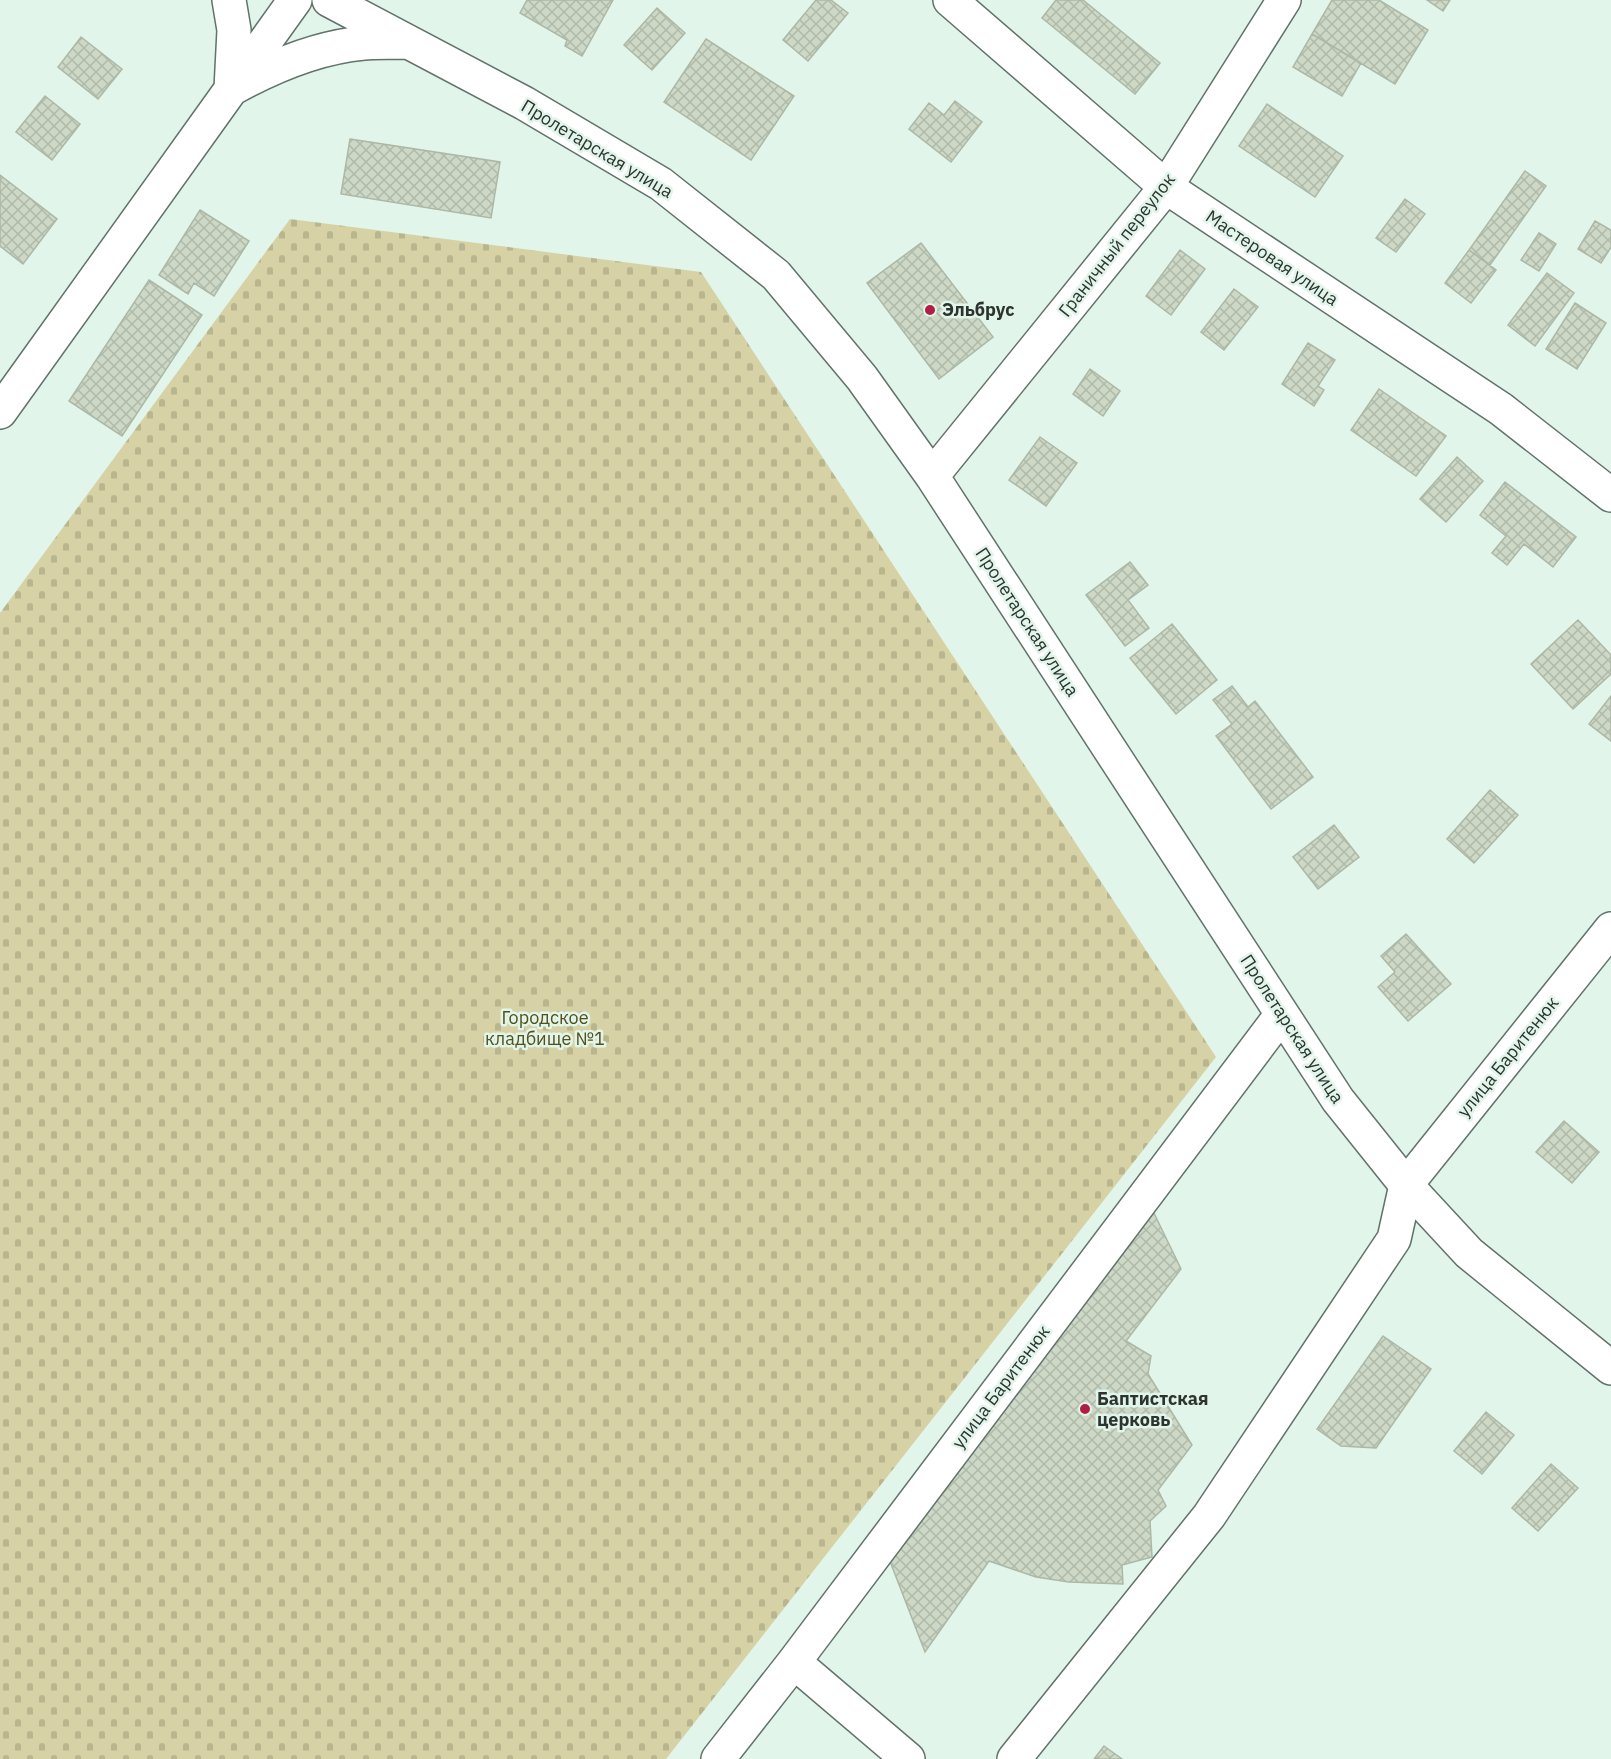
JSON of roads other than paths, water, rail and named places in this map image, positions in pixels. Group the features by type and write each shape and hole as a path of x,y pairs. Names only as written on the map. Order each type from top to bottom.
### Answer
{"street":[{"path":"229,0 234,30 231,89"},
{"path":"0,412 295,0"},
{"name":"Пролетарская улица","path":"329,0 524,103 661,184 776,275 862,378 932,476 1338,1100 1406,1185 1469,1253 1611,1368"},
{"name":"Мастеровая улица","path":"950,0 1166,187 1501,410 1611,495"},
{"name":"Граничный переулок","path":"932,476 1166,187 1284,0"},
{"path":"231,89 263,72 334,48 364,43 407,42"},
{"name":"улица Баритенюк","path":"1406,1185 1611,929"},
{"name":"улица Баритенюк","path":"718,1759 794,1662 1282,1014"},
{"path":"1014,1759 1209,1516 1394,1239 1406,1185"},
{"path":"794,1662 908,1759"}],"place":[{"name":"Эльбрус","path":"930,310"},
{"name":"Баптистская церковь","path":"1085,1409"}],"park label":[{"name":"Городское кладбище №1","path":"545,1028"}]}
